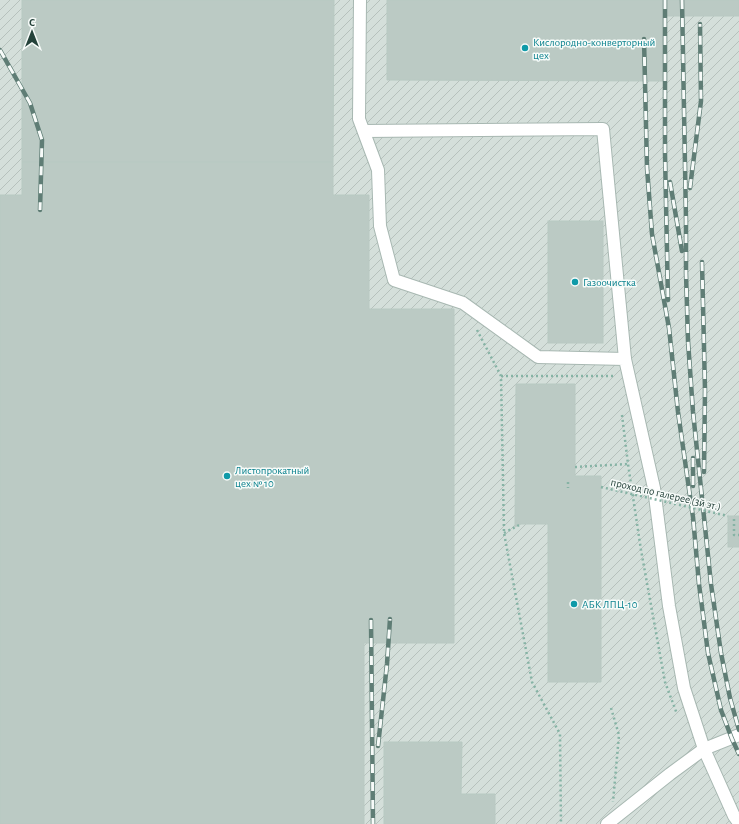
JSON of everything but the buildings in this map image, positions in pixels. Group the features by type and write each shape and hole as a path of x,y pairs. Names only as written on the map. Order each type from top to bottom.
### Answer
{"lane":[{"path":"360,0 359,118 378,170 380,226 394,280 463,303 538,357 625,359"},
{"path":"364,131 602,129 625,359 654,488 669,606 684,688 704,749 734,816 739,823"},
{"path":"609,822 704,749 739,735"}],"path":[{"path":"477,330 501,376 504,533 532,682 560,734 561,824"},
{"path":"501,376 618,376"},
{"path":"622,413 641,550 665,682 678,716"},
{"path":"575,468 628,464"},
{"path":"568,482 568,488"},
{"name":"проход по галерее (3й эт.)","path":"601,487 728,516"},
{"path":"734,519 734,535 739,534"},
{"path":"504,533 521,524"},
{"path":"609,822 619,735 611,708"}],"shaded area":[{"path":"0,0 739,0 739,824 0,824"}],"railway":[{"path":"665,0 665,154 668,300"},
{"path":"682,0 686,273 688,341 693,412 711,584 721,653 730,698 739,730"},
{"path":"690,188 701,101 700,24"},
{"path":"644,39 647,168 652,234 669,328 678,412 693,517 699,584 708,653 721,710 739,754"},
{"path":"0,50 30,103 42,140 40,210"},
{"path":"670,182 682,251"},
{"path":"702,262 705,390 704,472"},
{"path":"693,458 693,486"},
{"path":"378,746 387,664 390,619"},
{"path":"371,620 373,824"}],"place":[{"name":"Кислородно-конверторный цех","path":"525,48"},
{"name":"Газоочистка","path":"575,282"},
{"name":"Листопрокатный цех № 10","path":"227,476"},
{"name":"АБК ЛПЦ-10","path":"574,604"}]}
